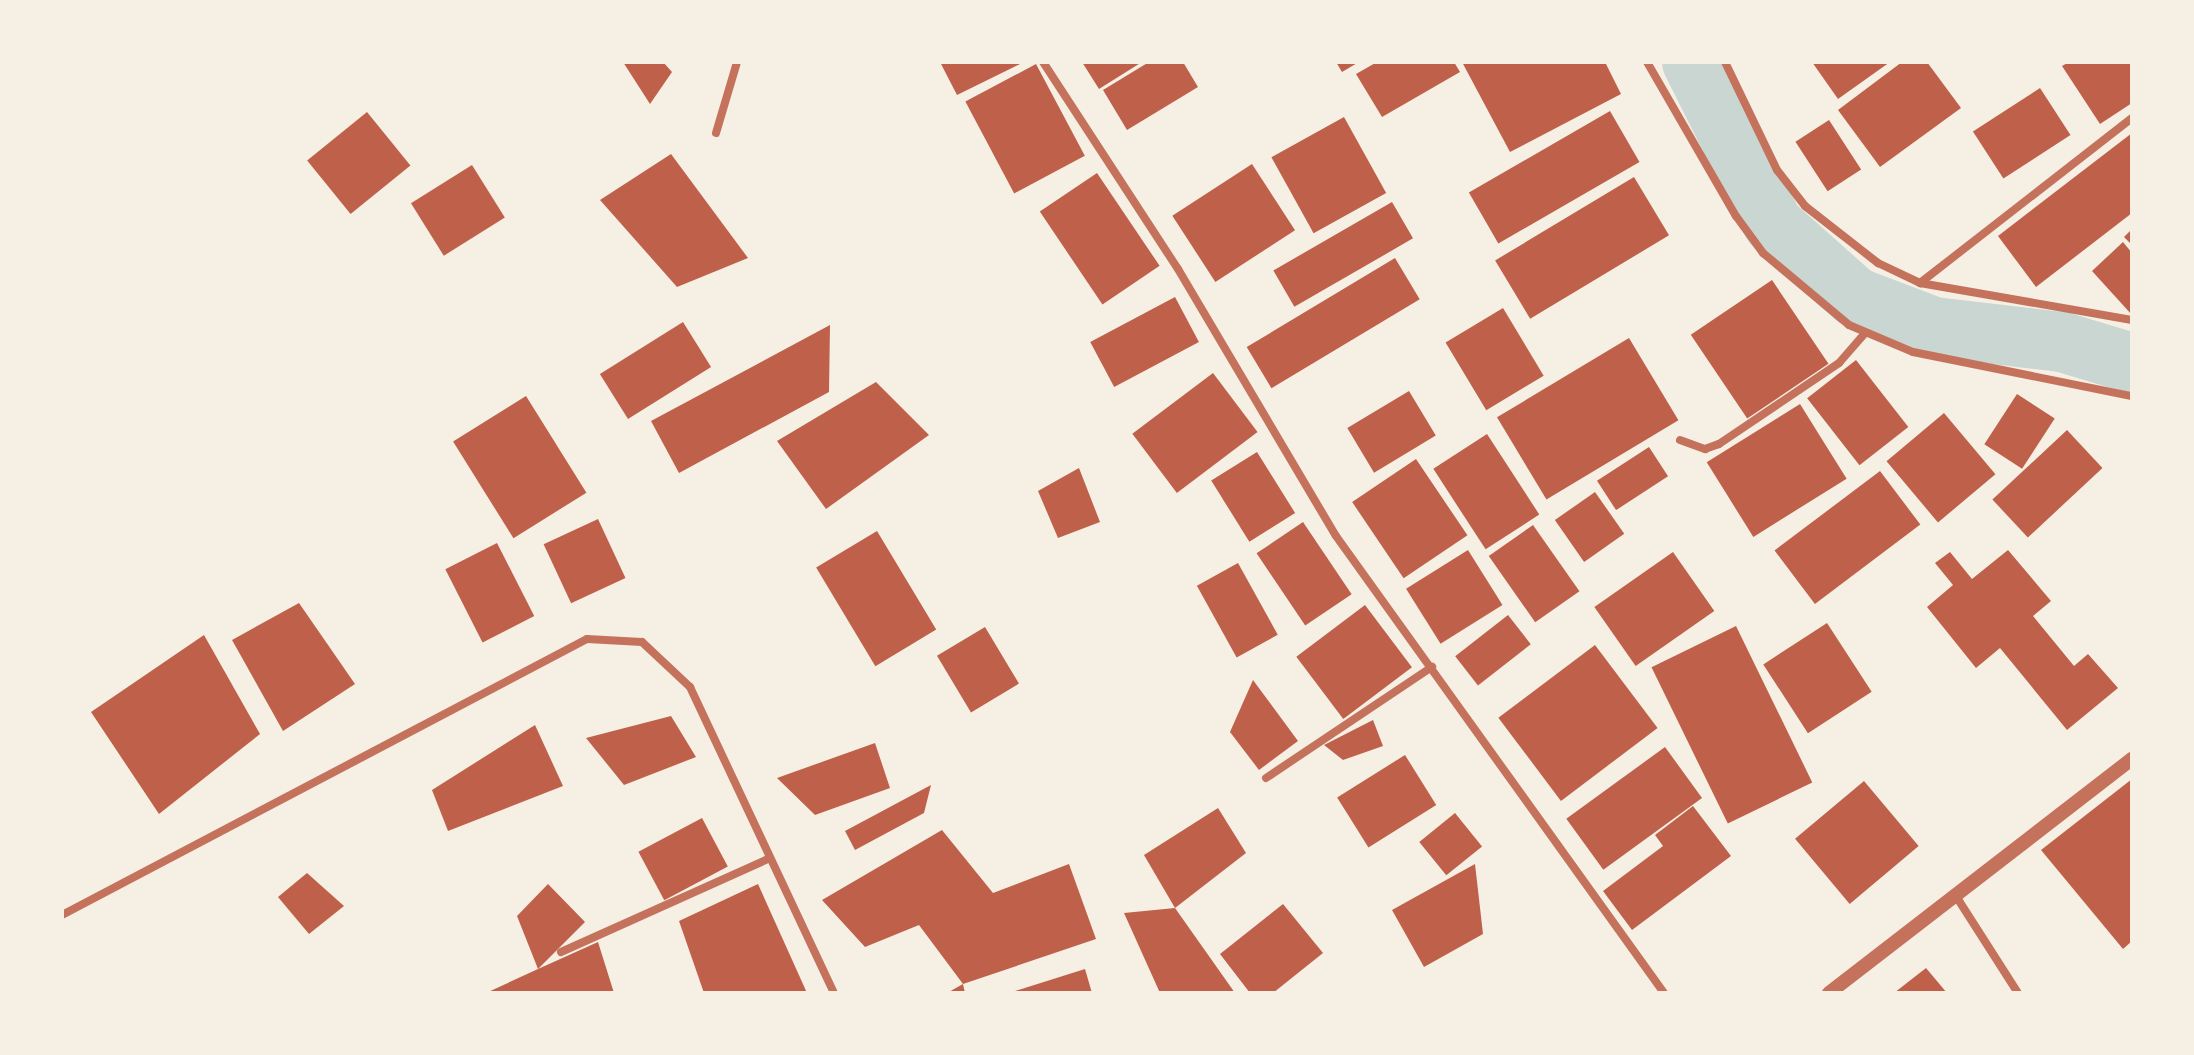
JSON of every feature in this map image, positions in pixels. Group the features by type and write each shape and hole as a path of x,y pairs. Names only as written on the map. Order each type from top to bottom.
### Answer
{"street":[{"path":"716,133 737,62"},
{"path":"1043,62 1178,269 1336,536 1664,993"},
{"path":"1647,62 1736,216 1763,253 1812,297 1864,334 1985,369 2132,396"},
{"path":"1725,62 1777,170 1805,206 1868,256 1920,283 2132,320"},
{"path":"1920,283 2132,118"},
{"path":"1680,440 1705,449 1719,444 1839,363 1864,334"},
{"path":"62,915 587,639 642,642 690,687 834,993"},
{"path":"1266,778 1432,667"},
{"path":"1829,993 1954,892 2132,759"},
{"path":"561,952 770,858"},
{"path":"1954,892 2018,993"}],"building":[{"path":"623,62 663,62 672,72 650,104"},
{"path":"940,62 1024,62 957,95"},
{"path":"1082,62 1142,62 1099,89"},
{"path":"1149,62 1183,62 1198,87 1127,130 1103,90"},
{"path":"1336,62 1359,62 1342,72"},
{"path":"1377,62 1454,62 1460,72 1382,117 1356,74"},
{"path":"1462,62 1605,62 1621,94 1510,152"},
{"path":"1812,62 1890,62 1838,99"},
{"path":"1902,62 1927,62 1961,108 1880,167 1838,110"},
{"path":"2069,62 2132,62 2132,103 2100,124 2062,66"},
{"path":"1036,64 1085,156 1014,193 965,102"},
{"path":"2040,88 2070,135 2003,179 1973,132"},
{"path":"1610,111 1640,162 1498,244 1469,192"},
{"path":"367,112 410,166 351,214 307,160"},
{"path":"1344,117 1386,193 1314,233 1271,157"},
{"path":"1829,120 1861,169 1828,191 1795,142"},
{"path":"2132,133 2132,213 2036,287 1998,236"},
{"path":"671,154 748,258 677,287 600,200"},
{"path":"1252,164 1295,230 1215,282 1172,216"},
{"path":"472,165 505,218 444,256 411,203"},
{"path":"1097,173 1160,266 1102,304 1040,212"},
{"path":"1634,177 1669,235 1530,319 1495,260"},
{"path":"1392,202 1413,238 1294,307 1273,270"},
{"path":"2132,229 2132,245 2124,237"},
{"path":"2123,242 2132,253 2132,315 2092,271"},
{"path":"1395,258 1420,299 1271,388 1247,347"},
{"path":"1772,280 1828,364 1747,419 1691,335"},
{"path":"1175,297 1199,342 1114,387 1090,342"},
{"path":"1503,308 1544,376 1486,410 1446,343"},
{"path":"683,322 711,367 628,419 600,374"},
{"path":"830,325 829,392 679,473 651,421"},
{"path":"1629,338 1678,420 1546,500 1497,417"},
{"path":"1856,360 1908,427 1859,465 1807,398"},
{"path":"1213,373 1258,432 1177,493 1132,434"},
{"path":"876,382 929,435 826,509 777,441"},
{"path":"1409,391 1436,436 1374,473 1347,428"},
{"path":"2017,394 2055,419 2022,469 1984,444"},
{"path":"526,396 586,493 513,538 453,442"},
{"path":"1800,404 1847,479 1753,537 1707,462"},
{"path":"1944,413 1995,474 1938,522 1887,461"},
{"path":"2067,430 2102,468 2028,538 1992,500"},
{"path":"1487,434 1539,515 1486,549 1433,469"},
{"path":"1649,447 1668,476 1616,510 1597,481"},
{"path":"1257,452 1295,513 1249,542 1211,481"},
{"path":"1416,459 1467,535 1404,578 1352,502"},
{"path":"1079,468 1100,522 1058,538 1038,491"},
{"path":"1880,471 1920,525 1815,604 1775,550"},
{"path":"1595,492 1624,534 1584,562 1555,520"},
{"path":"598,519 625,578 571,603 544,544"},
{"path":"1303,522 1352,594 1305,625 1257,553"},
{"path":"1533,525 1579,591 1535,622 1489,556"},
{"path":"877,531 936,630 875,666 816,568"},
{"path":"497,543 534,616 483,642 445,569"},
{"path":"1468,550 1502,605 1441,644 1406,589"},
{"path":"2008,550 2051,601 2033,616 2074,666 2088,654 2118,688 2067,730 2000,648 1976,668 1927,607 1953,585 1935,563 1950,552 1972,579"},
{"path":"1673,552 1714,611 1636,666 1594,607"},
{"path":"1238,563 1278,635 1237,658 1197,586"},
{"path":"299,603 355,684 283,731 232,640"},
{"path":"1365,605 1412,667 1343,719 1296,657"},
{"path":"1508,615 1531,644 1478,685 1455,656"},
{"path":"1827,623 1872,692 1808,733 1763,664"},
{"path":"1736,626 1812,782 1728,824 1652,667"},
{"path":"985,627 1019,684 971,712 937,656"},
{"path":"204,635 260,734 159,814 91,712"},
{"path":"1595,645 1658,728 1561,801 1498,718"},
{"path":"1253,680 1298,741 1259,770 1230,732"},
{"path":"671,716 696,757 624,785 586,738"},
{"path":"1373,720 1383,746 1343,760 1324,745"},
{"path":"535,725 563,786 448,831 432,790"},
{"path":"875,743 890,788 815,815 777,778"},
{"path":"1665,747 1702,798 1603,870 1566,819"},
{"path":"1405,755 1436,805 1368,847 1337,797"},
{"path":"2132,779 2132,941 2123,949 2041,850"},
{"path":"1864,781 1919,846 1850,904 1795,839"},
{"path":"931,785 924,813 855,850 845,831"},
{"path":"1693,806 1731,856 1632,930 1603,891 1663,846 1655,835"},
{"path":"1218,808 1246,853 1175,908 1144,855"},
{"path":"1455,813 1482,846 1446,875 1419,842"},
{"path":"702,818 728,867 664,900 638,852"},
{"path":"942,830 993,893 1069,864 1096,939 963,984 919,925 865,947 822,900"},
{"path":"1475,864 1483,934 1424,967 1392,910"},
{"path":"307,873 344,906 309,934 278,897"},
{"path":"548,884 585,922 538,969 517,916"},
{"path":"758,884 807,993 704,993 679,921"},
{"path":"1283,904 1323,953 1273,993 1250,993 1220,954"},
{"path":"1175,908 1235,993 1160,993 1124,913"},
{"path":"598,942 614,993 486,993"},
{"path":"1926,968 1947,993 1894,993"},
{"path":"1085,969 1092,993 1012,993 1012,992"},
{"path":"963,984 965,993 947,993"}],"waterway":[{"path":"1692,62 1773,224 1855,297 1934,327 2062,342 2132,363"}]}
